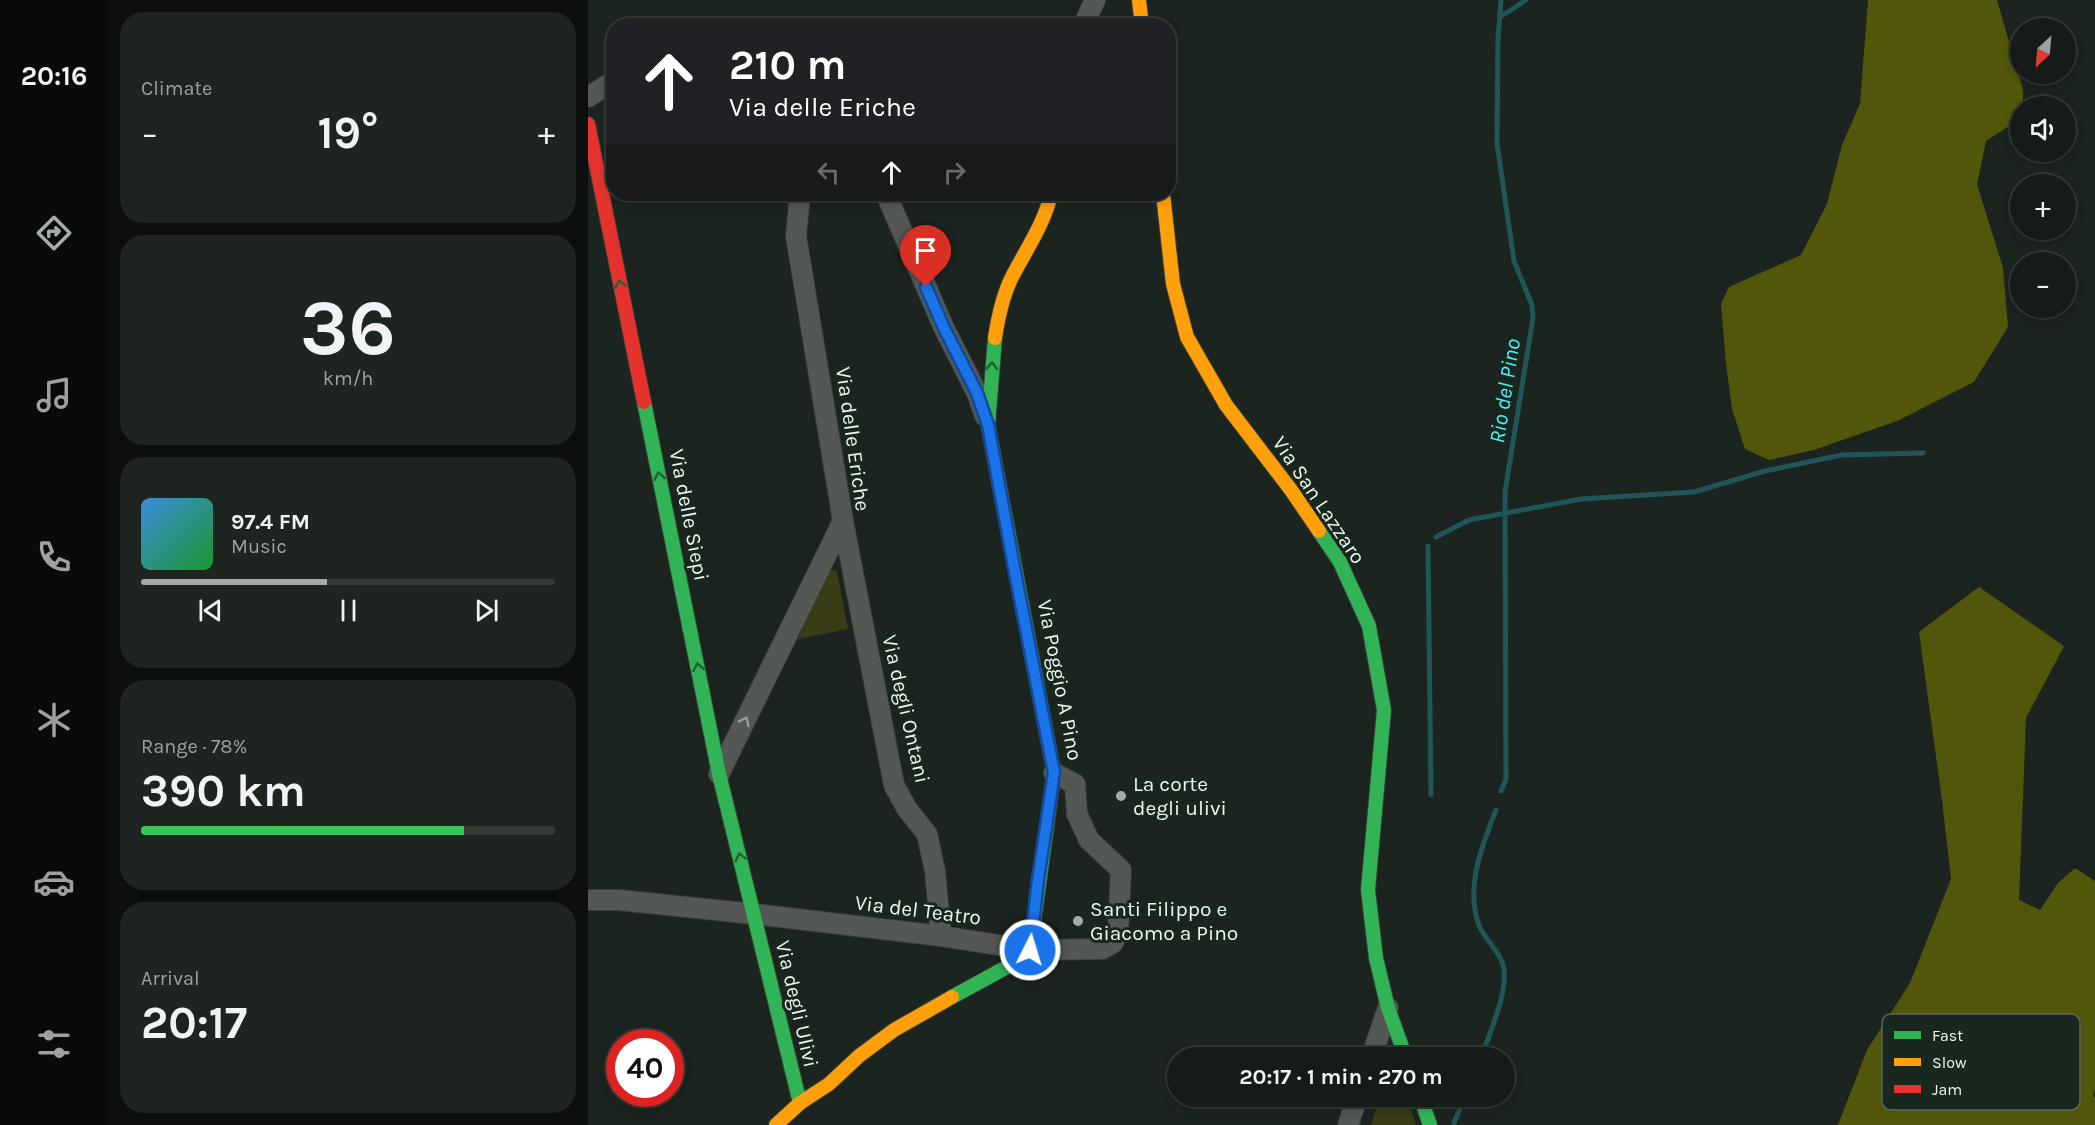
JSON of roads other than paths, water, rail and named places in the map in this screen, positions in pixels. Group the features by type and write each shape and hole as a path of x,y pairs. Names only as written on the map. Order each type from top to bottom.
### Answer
{"street":[{"path":"1087,18 1095,0"},
{"path":"1139,0 1141,18"},
{"path":"588,97 606,86"},
{"name":"Via delle Siepi","path":"588,124 719,774 754,914"},
{"name":"Via delle Eriche","path":"719,774 843,521 796,236 799,201"},
{"path":"889,201 944,328 977,393 988,425"},
{"name":"Via Poggio A Pino","path":"1030,950 1054,773 988,425 993,351 999,312 1010,281 1047,212 1049,201"},
{"name":"Via San Lazzaro","path":"1163,201 1173,284 1187,337 1226,405 1291,490 1340,562 1369,626 1384,710 1368,890 1376,958 1388,1008 1402,1047"},
{"name":"Via degli Ontani","path":"843,521 894,785 907,809 927,834 935,871 941,936"},
{"name":"Via del Teatro","path":"588,900 619,900 754,914 941,936 1030,950 1102,949 1113,943 1118,932 1121,870 1089,840 1077,814 1075,784 1054,773"},
{"name":"Via degli Ulivi","path":"754,914 800,1103"},
{"path":"776,1125 800,1103 829,1084 859,1056 894,1030 1016,962 1030,950"},
{"path":"1375,1047 1388,1008"},
{"path":"1348,1125 1354,1107"},
{"path":"1424,1107 1430,1125"}],"waterway":[{"name":"Rio del Pino","path":"1501,0 1498,38 1497,143 1514,261 1532,305 1533,318 1505,492 1506,779 1501,791"},
{"path":"1500,17 1526,0"},
{"path":"1436,537 1469,520 1581,499 1694,492 1765,471 1842,455 1923,453"},
{"path":"1428,546 1431,795"},
{"name":"Rio del Pino","path":"1485,1047 1498,1012 1504,975 1501,960 1479,925 1474,896 1477,867 1496,810"},
{"name":"Rio del Pino","path":"1454,1123 1461,1107"}],"place":[{"name":"La corte degli ulivi","path":"1121,796"},
{"name":"Santi Filippo e Giacomo a Pino","path":"1078,921"}]}
